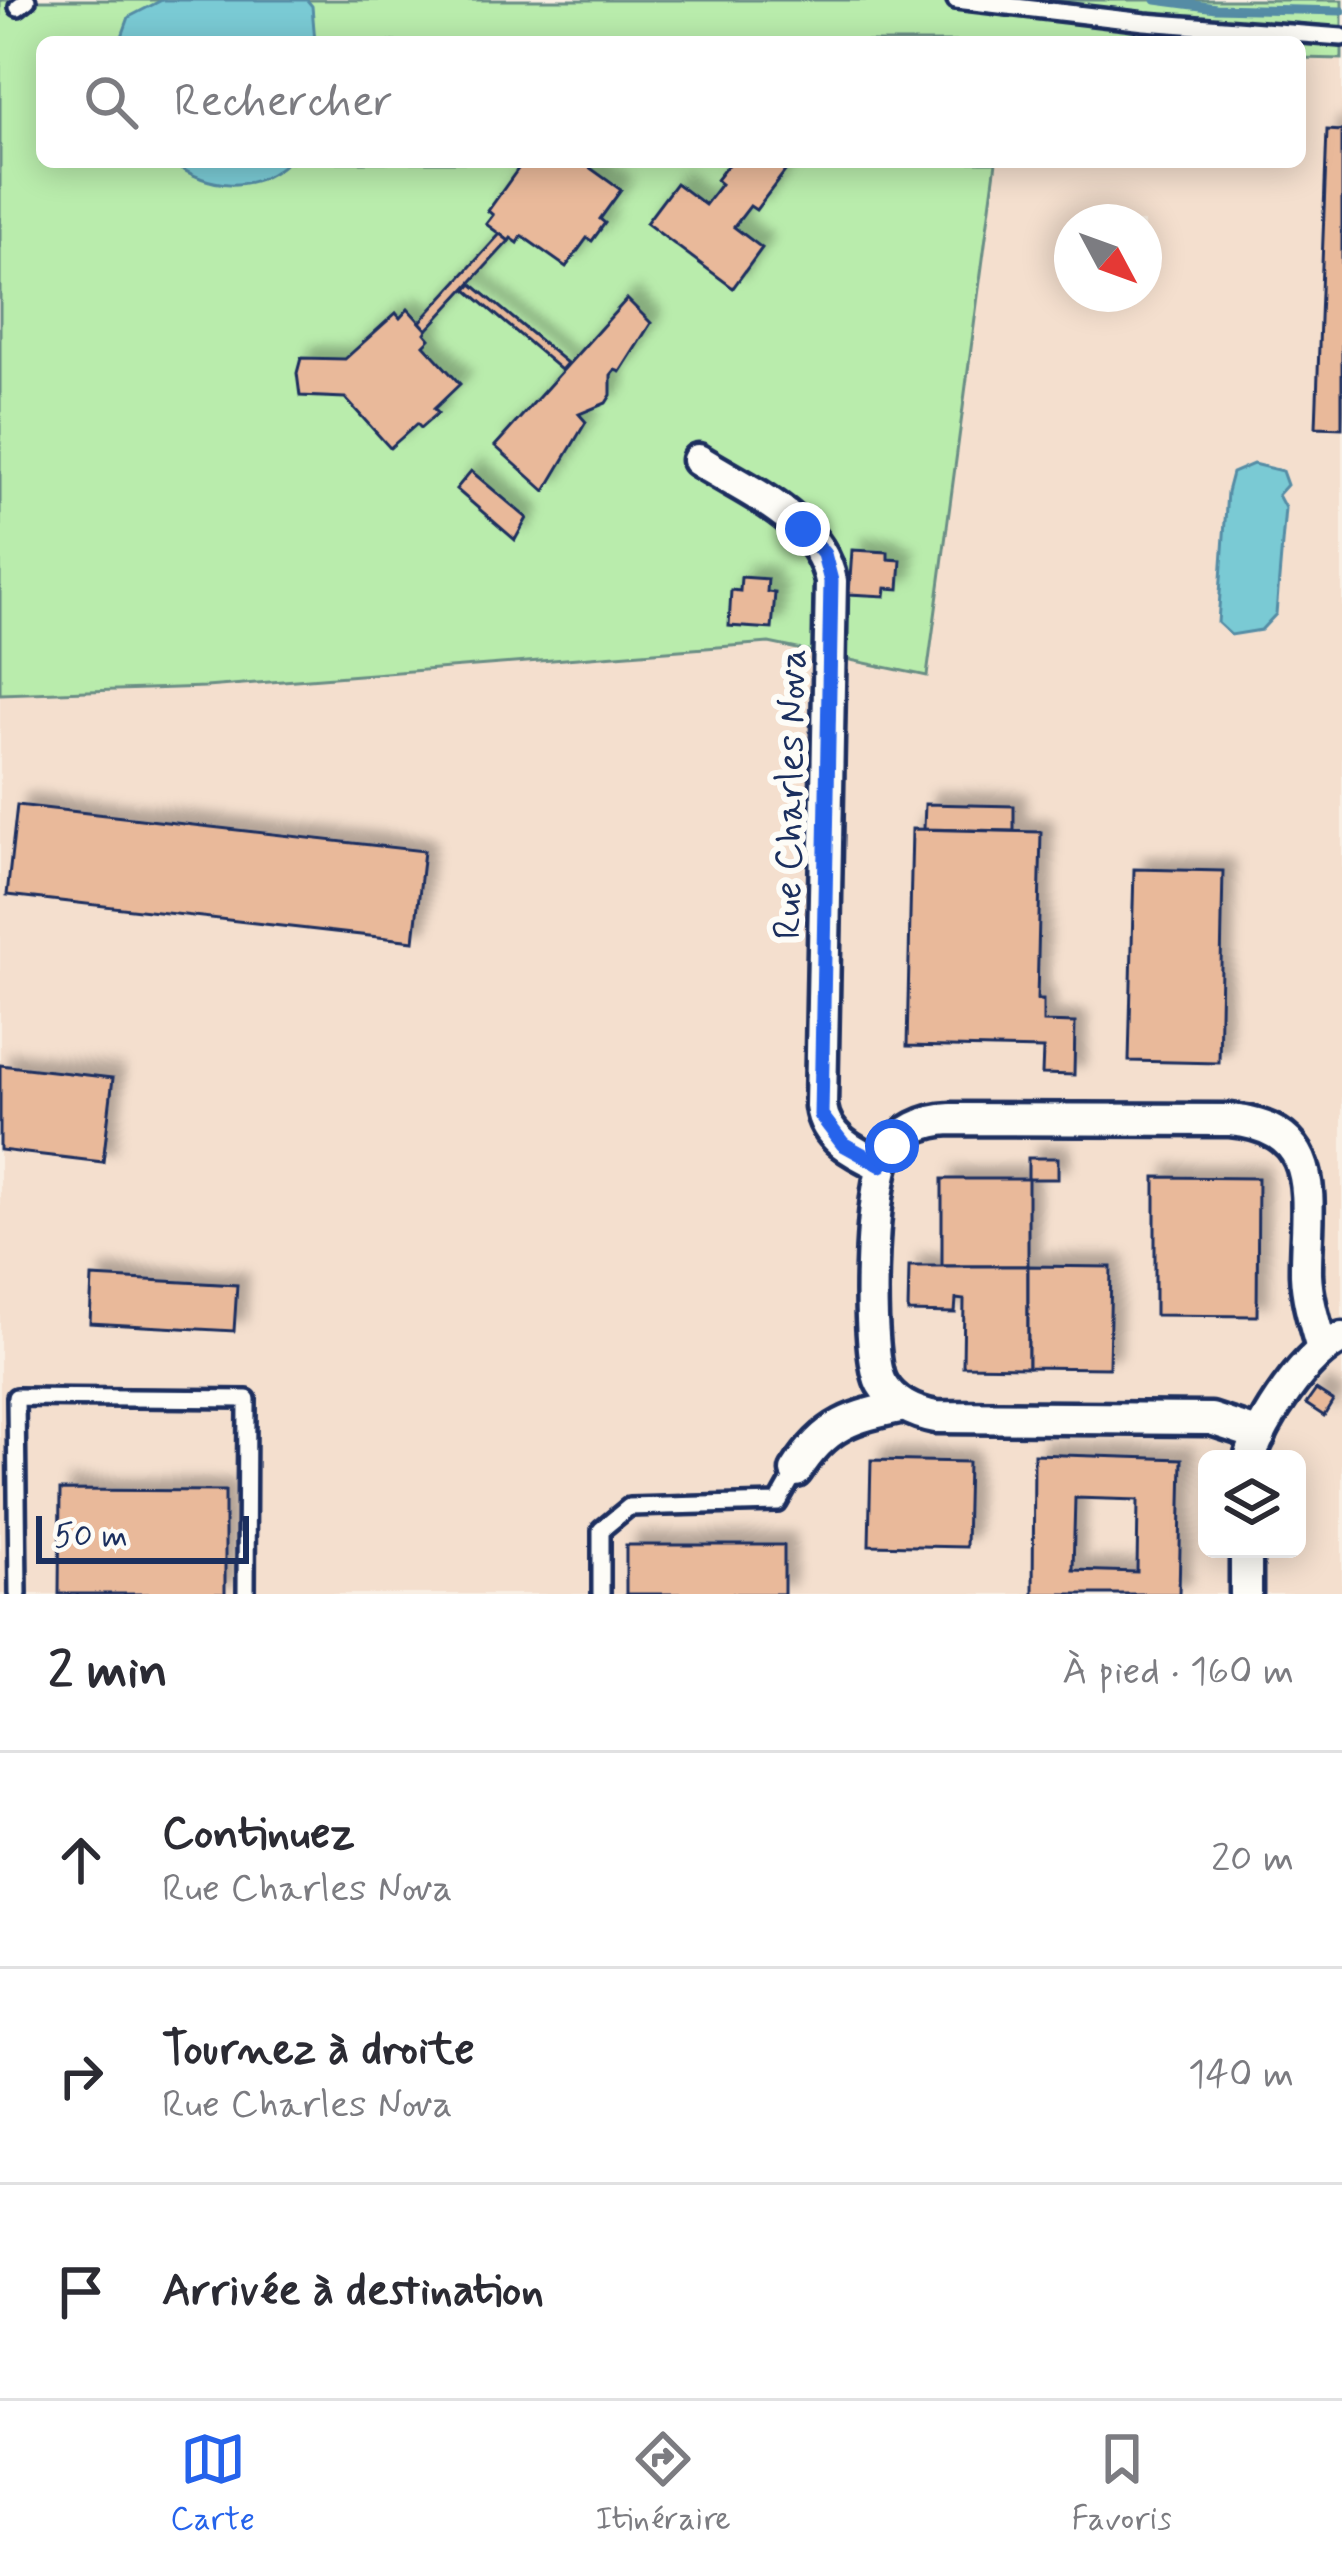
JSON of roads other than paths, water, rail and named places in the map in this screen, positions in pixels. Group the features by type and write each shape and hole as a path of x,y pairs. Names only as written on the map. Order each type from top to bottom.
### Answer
{"street":[{"name":"Rue Charles Nova","path":"698,460 794,521 818,545 827,562 831,581 820,1106 824,1122 836,1137 881,1165"},
{"path":"939,1119 1260,1124 1287,1141 1304,1165 1308,1302 1332,1343 1308,1362 1255,1447 1211,1419 926,1415 904,1406 883,1386 874,1358 874,1204 881,1165 900,1138 939,1119"},
{"path":"796,1471 838,1424 904,1406"},
{"path":"1246,1558 1246,1594"}],"lane":[{"path":"956,0 1145,22 1342,37"},
{"path":"18,1594 16,1397 247,1399 246,1594"},
{"path":"602,1594 601,1530 629,1508 778,1503 796,1471"}],"water":[{"path":"162,0 307,0 312,6 314,36 122,36 129,17"},
{"path":"181,168 279,168 260,179 230,184"},
{"path":"1253,464 1282,471 1287,485 1278,495 1285,508 1276,614 1261,630 1231,635 1218,623 1227,492 1232,473"}],"waterway":[{"path":"1156,0 1216,8 1342,11"}]}
